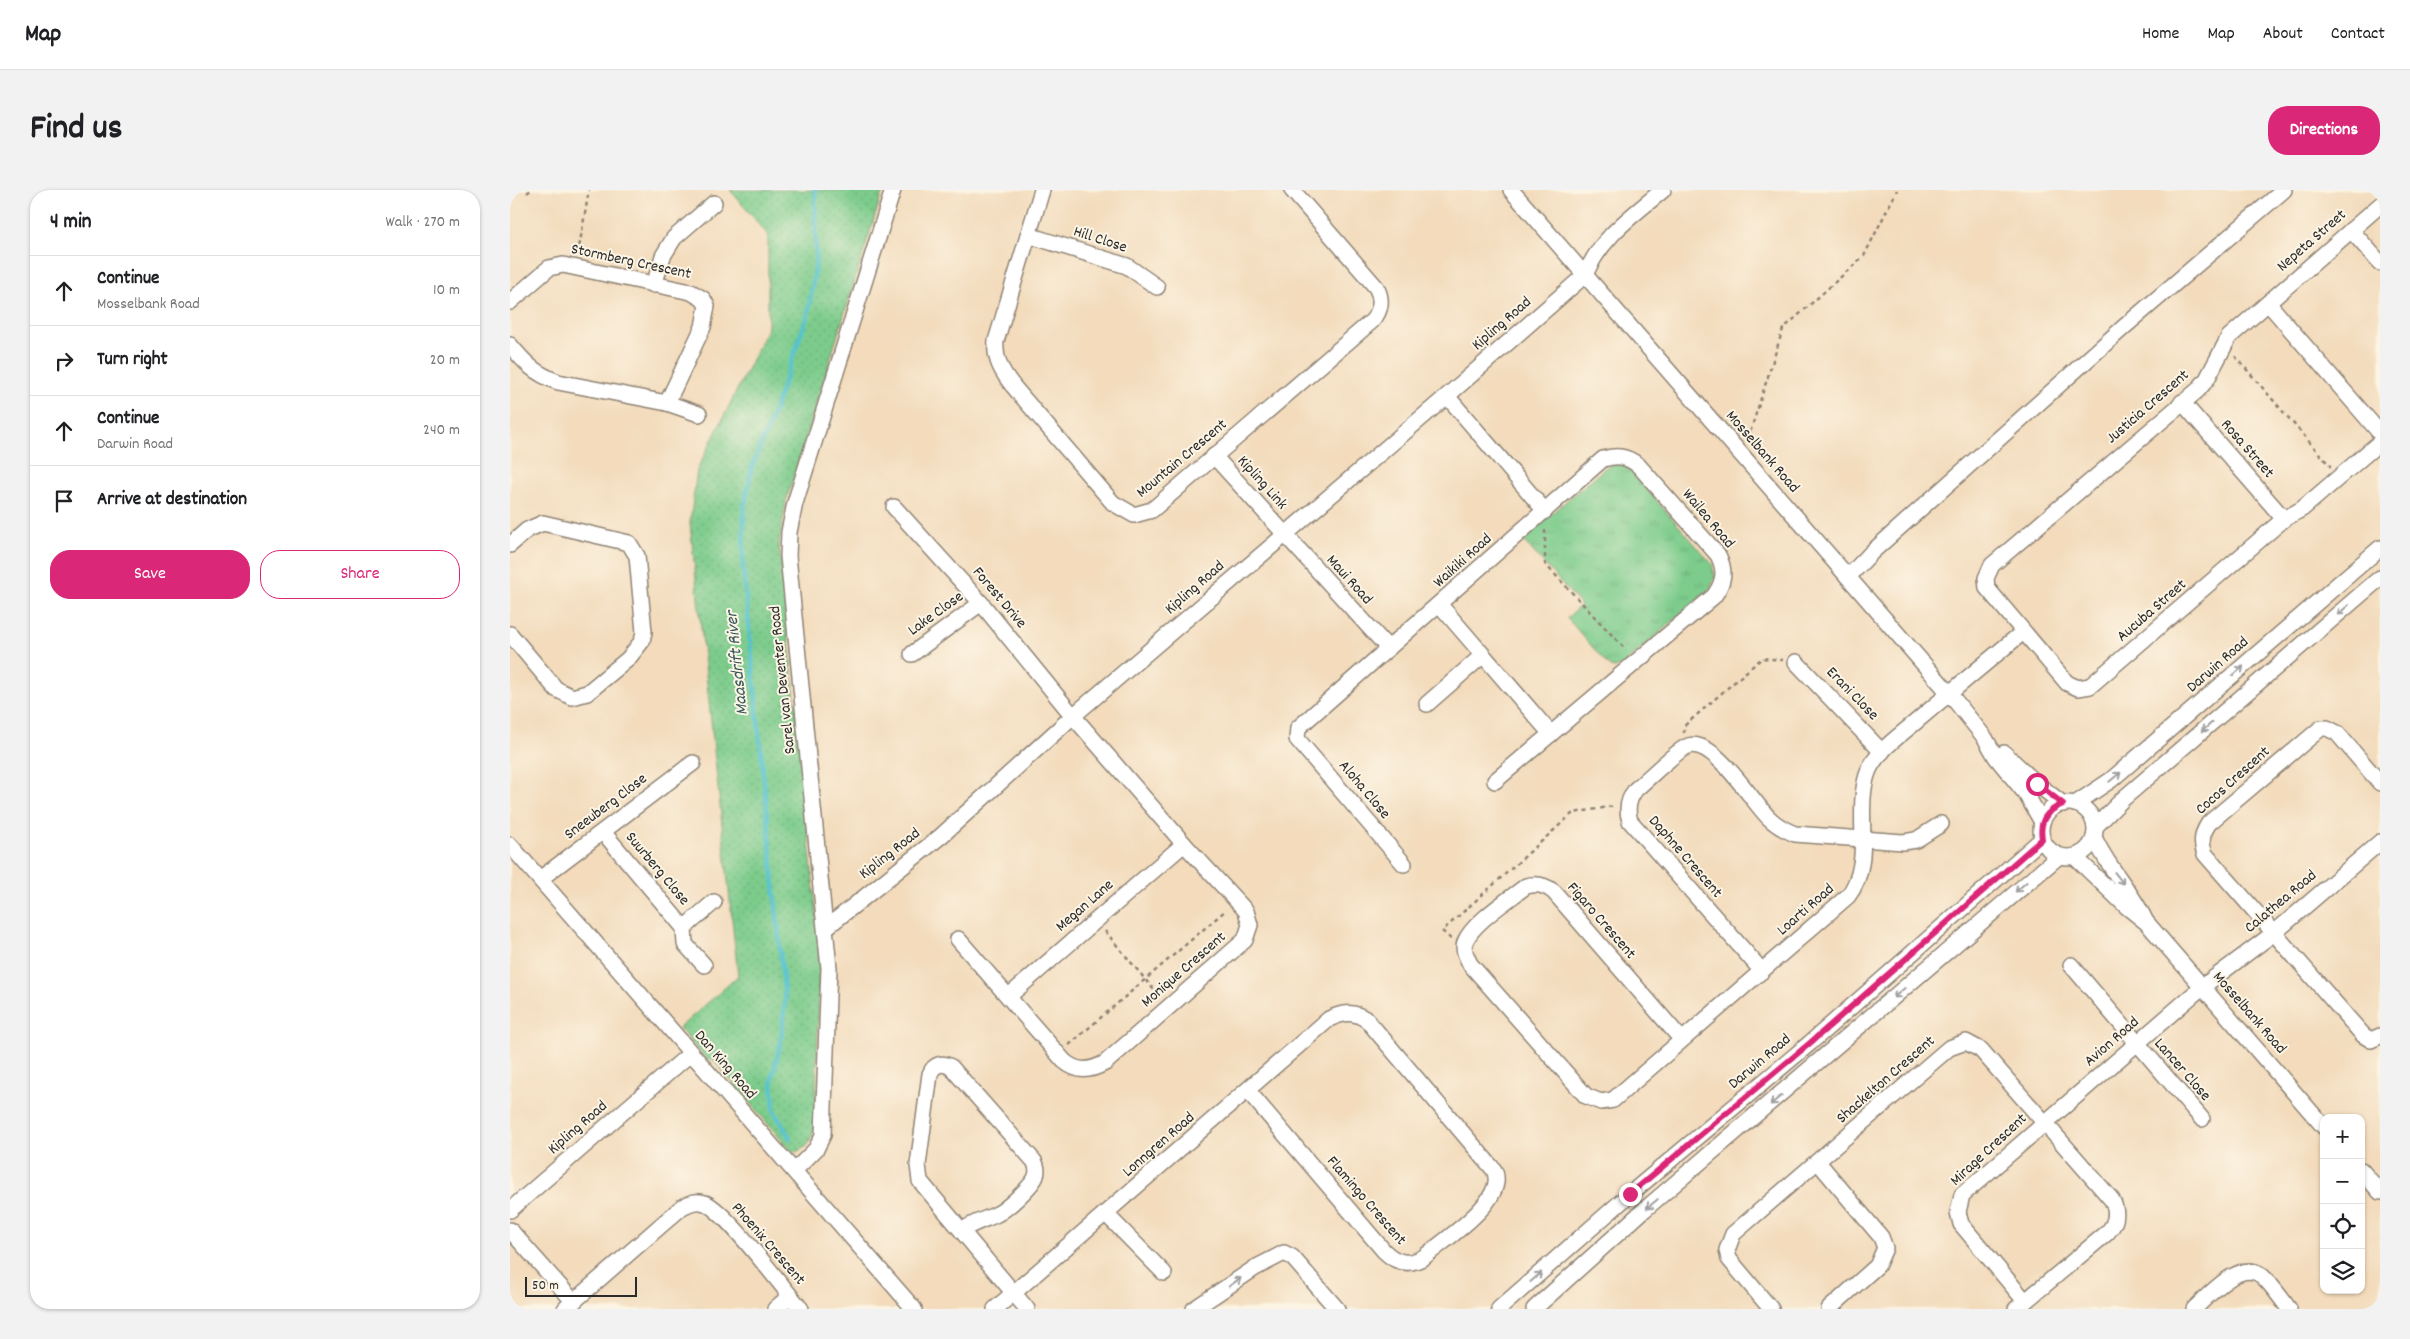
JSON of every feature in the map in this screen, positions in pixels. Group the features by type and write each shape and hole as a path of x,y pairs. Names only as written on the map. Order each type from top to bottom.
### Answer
{"street":[{"name":"Sarel van Deventer Road","path":"794,1171 819,1144 824,1129 829,968 827,927 788,556 789,532 795,503 893,190"},
{"name":"Mountain Crescent","path":"1042,190 996,341 995,352 1001,371 1012,386 1113,503 1134,515 1152,510 1372,321 1379,311 1380,298 1376,287 1292,190"},
{"name":"Mosselbank Road","path":"1512,190 1949,693 2026,794 2042,822"},
{"path":"1585,275 1592,257 1604,242 1663,190"},
{"path":"1848,577 1872,552 2124,327 2284,190"},
{"path":"654,285 663,256 671,242 714,203"},
{"name":"Nepeta Street","path":"2268,303 2380,205"},
{"path":"2351,230 2380,263"},
{"name":"Hill Close","path":"1028,235 1127,266 1157,287"},
{"name":"Stormberg Crescent","path":"510,302 549,268 563,265 691,292 703,299 707,306 703,327 666,403"},
{"name":"Kipling Road","path":"827,927 941,836 1073,716 1447,396 1585,275"},
{"path":"2268,303 2380,433"},
{"name":"Justicia Crescent","path":"2022,632 1989,593 1986,583 1989,569 2207,379 2224,343 2268,303"},
{"path":"510,345 529,367 552,380 666,403 699,414"},
{"path":"1447,396 1545,511"},
{"name":"Rosa Street","path":"2182,402 2284,519"},
{"name":"Aucuba Street","path":"2022,632 2068,683 2078,688 2090,686 2284,519 2302,509 2380,442"},
{"name":"Kipling Link","path":"1214,456 1284,534"},
{"name":"Wailea Road","path":"1494,781 1714,596 1723,577 1723,565 1718,555 1638,465 1621,456 1603,459 1545,511"},
{"name":"Forest Drive","path":"894,507 981,603 1073,716"},
{"name":"Waikiki Road","path":"1297,739 1296,733 1300,725 1545,511"},
{"path":"510,545 527,530 543,523 629,543 637,556 644,632 638,648 628,659 584,696 572,697 556,689 510,634"},
{"name":"Maui Road","path":"1284,534 1388,648"},
{"name":"Darwin Road","path":"2069,804 2111,780 2380,548"},
{"path":"2095,832 2088,812 2069,804 2052,808 2042,822 2042,839 2046,847 2059,856 2075,857 2088,848 2095,832 2124,798 2380,578"},
{"name":"Lake Close","path":"912,654 981,603"},
{"path":"1440,604 1551,734"},
{"path":"1949,693 2022,632"},
{"path":"1427,704 1483,655"},
{"name":"Erani Close","path":"1796,662 1882,752"},
{"name":"Loarti Road","path":"1464,952 1470,964 1586,1096 1601,1102 1613,1100 1808,932 1855,887 1859,874 1863,839 1863,792 1872,763 1949,693"},
{"name":"Monique Crescent","path":"958,939 1010,996 1058,1054 1070,1067 1078,1070 1091,1070 1105,1063 1245,940 1248,934 1249,919 1246,911 1184,844 1073,716"},
{"name":"Cocos Crescent","path":"2274,933 2205,854 2202,838 2206,827 2321,728 2327,728 2337,733 2380,782"},
{"name":"Mosselbank Road","path":"1985,738 2037,784 2069,804"},
{"name":"Aloha Close","path":"1297,739 1404,864"},
{"path":"1629,803 1636,789 1686,747 1701,747 1715,755 1770,819 1783,829 1795,834 1903,842 1916,840 1941,824"},
{"name":"Sneeuberg Close","path":"540,879 693,763"},
{"name":"Daphne Crescent","path":"1629,803 1627,812 1630,821 1762,971"},
{"name":"Suurberg Close","path":"603,832 684,928 685,944 704,965"},
{"name":"Mosselbank Road","path":"2095,832 2108,864 2136,900 2147,923"},
{"name":"Darwin Road","path":"1499,1309 1630,1194 1810,1043 2042,839"},
{"name":"Calathea Road","path":"2202,987 2274,933 2380,842"},
{"name":"Dan King Road","path":"510,844 914,1309"},
{"name":"Megan Lane","path":"1010,996 1184,844"},
{"path":"1534,1309 1644,1210 2059,856"},
{"name":"Mosselbank Road","path":"2075,857 2126,907 2147,923 2320,1122"},
{"name":"Figaro Crescent","path":"1464,952 1465,943 1471,932 1526,886 1533,884 1547,887 1554,892 1682,1040"},
{"name":"Suurberg Close","path":"684,928 714,902"},
{"path":"2274,933 2363,1035 2371,1040 2380,1036"},
{"name":"Lancer Close","path":"2071,965 2136,1044 2202,1119"},
{"name":"Avion Road","path":"2045,1123 2202,987"},
{"name":"Flamingo Crescent","path":"1248,1091 1391,1259 1408,1263 1417,1262 1424,1257 1486,1205 1496,1189 1496,1176 1368,1020 1359,1014 1349,1013"},
{"name":"Lonngren Road","path":"995,1309 1329,1019 1349,1013"},
{"name":"Shackelton Crescent","path":"1771,1309 1732,1265 1727,1250 1734,1234 1949,1048 1960,1043 1972,1043 1982,1050 2112,1200 2116,1218 2107,1233 2020,1305"},
{"name":"Kipling Road","path":"510,1208 691,1053"},
{"path":"962,1231 971,1224 1002,1211 1035,1179 1037,1168 1034,1161 951,1067 940,1064 930,1074 918,1165 919,1175 924,1186 1026,1309"},
{"name":"Mirage Crescent","path":"2020,1305 1961,1224 1958,1205 1965,1191 2045,1123"},
{"path":"1818,1162 1881,1237 1885,1248 1877,1266 1829,1309"},
{"path":"2365,1175 2380,1192"},
{"name":"Phoenix Crescent","path":"570,1306 682,1207 696,1202 704,1203 723,1216 801,1309"},
{"path":"1106,1214 1164,1273"},
{"path":"510,1230 570,1306"},
{"path":"1194,1309 1255,1268 1284,1254 1292,1257 1337,1309"},
{"path":"2194,1309 2230,1277 2241,1272 2250,1271 2262,1276 2289,1309"},
{"path":"775,1309 790,1296"}],"path":[{"path":"527,193 531,190"},
{"path":"575,268 589,190"},
{"path":"1740,452 1746,443 1783,329 1864,256 1897,190"},
{"path":"2224,343 2339,478"},
{"path":"1545,511 1545,564 1637,661"},
{"path":"1686,747 1684,726 1762,658 1796,662"},
{"path":"1464,952 1442,931 1573,814 1629,803"},
{"path":"1058,1054 1236,901"},
{"path":"1096,920 1168,1007"}],"green space":[{"path":"730,190 883,190 786,501 779,544 820,950 815,1129 807,1146 796,1152 790,1150 712,1058 708,1061 679,1028 738,976 690,523 697,470 768,328 768,235"},
{"path":"1614,464 1623,465 1631,471 1712,564 1715,577 1710,589 1622,665 1615,668 1610,667 1567,618 1581,605 1522,539 1605,468"}],"waterway":[{"name":"Maasdrift River","path":"790,1138 774,1111 772,1080 781,1040 785,1000 743,566 744,508 752,467 808,314 816,262 815,190"}],"route":[{"path":"1630,1194 1810,1043 2042,839 2042,822 2046,814 2052,808 2063,804 2037,784"}]}
